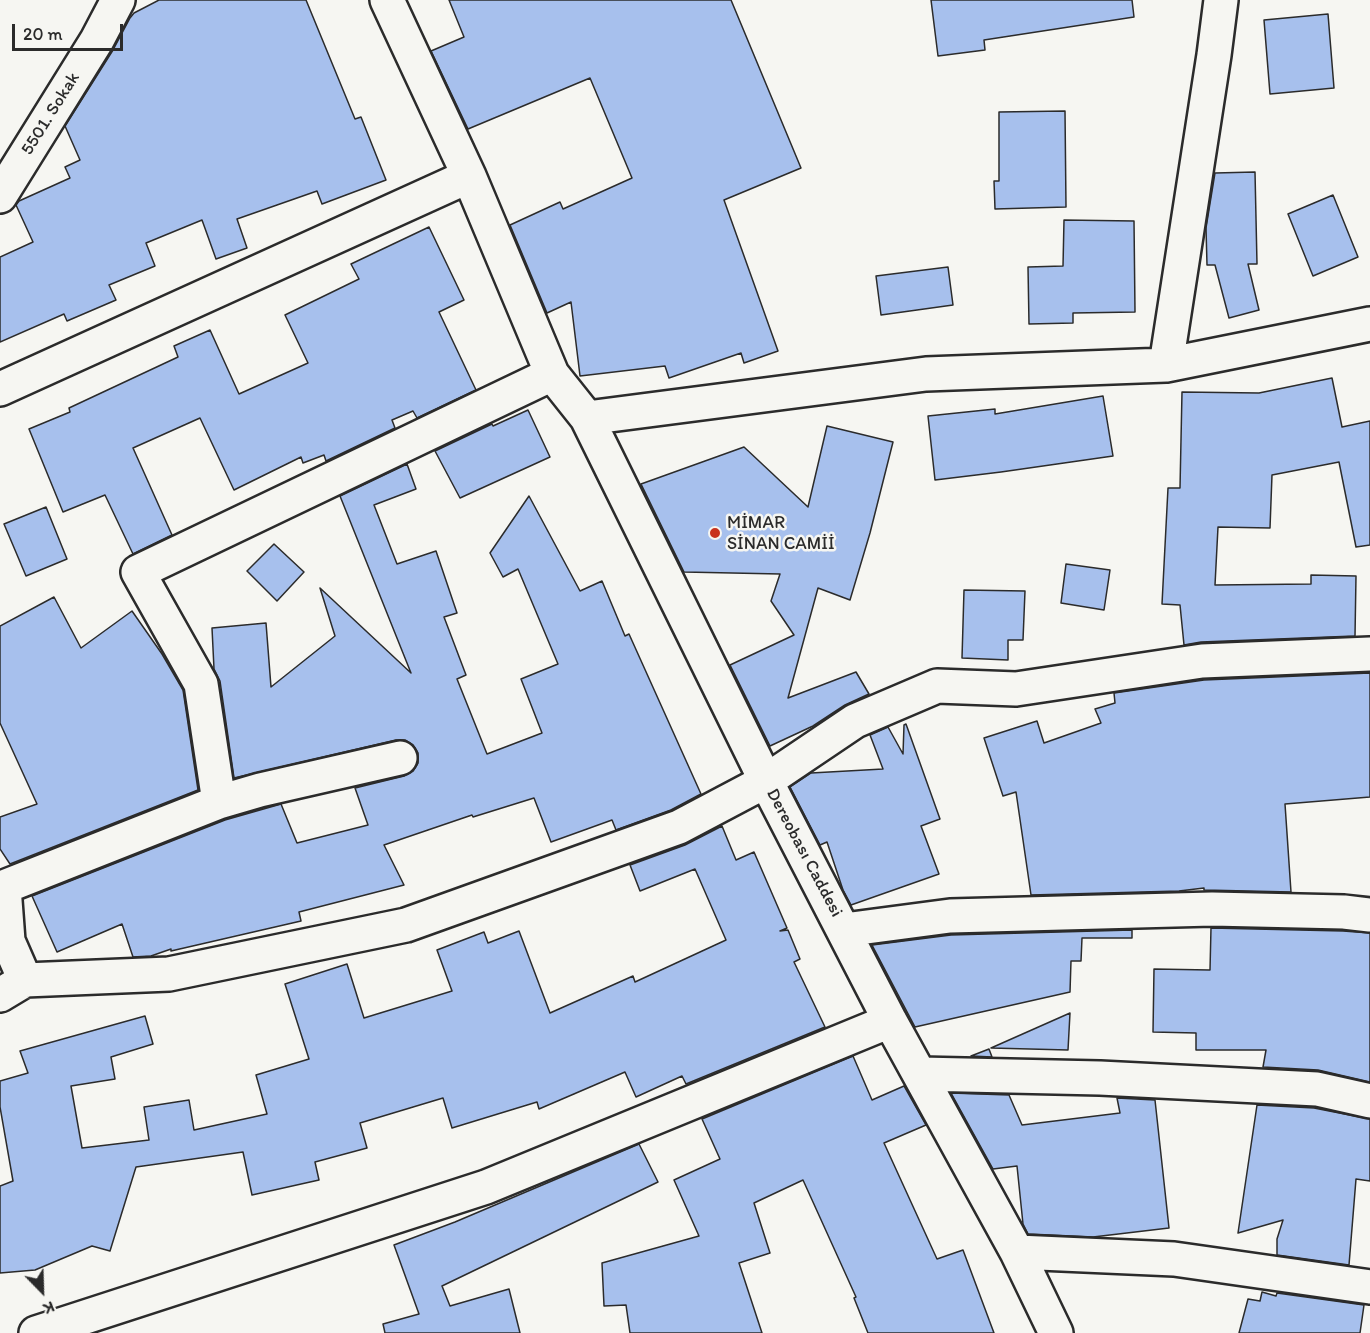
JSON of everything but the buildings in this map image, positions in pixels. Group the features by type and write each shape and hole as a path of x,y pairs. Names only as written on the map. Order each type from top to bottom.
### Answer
{"street":[{"name":"5501. Sokak","path":"0,196 98,40 118,0"},
{"name":"Dereobası Caddesi","path":"387,0 469,176 552,374 587,418 765,781 890,1021 1017,1252 1056,1333"},
{"path":"1166,365 1221,0"},
{"path":"0,389 469,176"},
{"path":"587,418 926,374 1166,365 1370,324"},
{"path":"219,802 201,684 138,572 552,374"},
{"path":"400,758 260,790 219,802 4,887 4,941 13,988 169,974 406,925 679,827 765,781 855,721 937,686 1016,689 1202,661 1370,654"},
{"path":"844,930 951,916 1212,909 1344,912 1370,915"},
{"path":"36,1333 486,1187 890,1021"},
{"path":"920,1074 1100,1078 1317,1089 1370,1101"},
{"path":"1017,1252 1174,1259 1370,1287"}],"place":[{"name":"MİMAR SİNAN CAMİİ","path":"715,533"}]}
